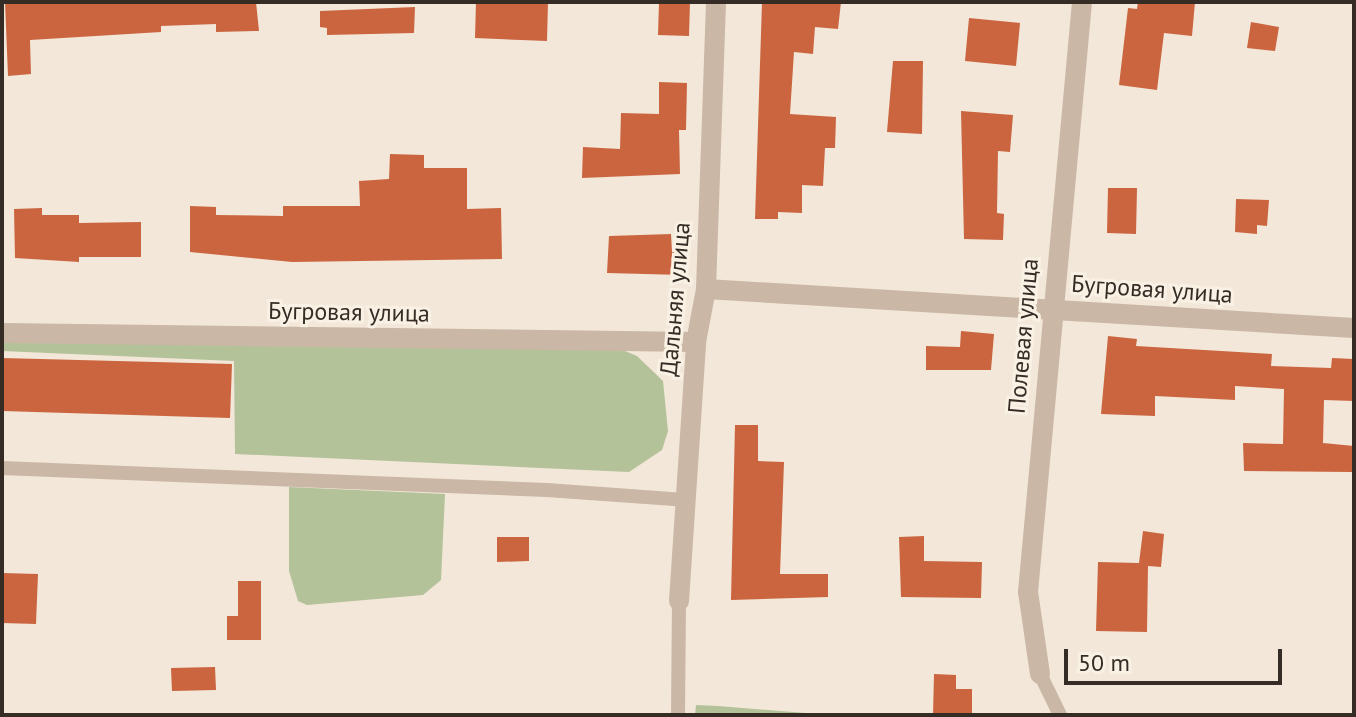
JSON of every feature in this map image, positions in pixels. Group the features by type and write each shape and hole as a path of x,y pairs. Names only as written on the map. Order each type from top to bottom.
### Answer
{"street":[{"name":"Дальняя улица","path":"679,601 696,342 706,289 716,2"},
{"name":"Полевая улица","path":"1040,674 1028,592 1051,308 1082,2"},
{"name":"Бугровая улица","path":"706,289 1354,328"},
{"name":"Бугровая улица","path":"2,333 696,342"}],"lane":[{"path":"2,468 547,490 685,500"},
{"path":"678,715 679,601"},
{"path":"1040,674 1060,715"}],"green space":[{"path":"2,339 620,349 637,356 663,381 668,431 662,450 629,472 235,454 234,361 2,351"},
{"path":"289,487 445,494 441,580 423,595 307,605 298,601 289,571"},
{"path":"696,705 718,706 830,715 695,715"}],"building":[{"path":"5,2 256,2 259,31 216,32 216,24 161,26 161,32 30,40 31,74 8,76"},
{"path":"476,2 548,2 547,41 475,38"},
{"path":"659,2 690,2 689,36 658,35"},
{"path":"762,2 841,2 838,29 815,27 813,54 794,52 790,114 836,117 835,148 825,148 823,186 802,185 802,213 778,212 778,219 755,219"},
{"path":"1138,2 1195,2 1192,36 1164,33 1157,90 1119,85 1128,8 1137,9"},
{"path":"415,7 414,33 327,35 327,28 320,27 320,11"},
{"path":"969,18 1020,23 1016,66 965,61"},
{"path":"1251,22 1279,27 1275,51 1247,48"},
{"path":"893,61 923,61 922,134 887,132"},
{"path":"659,82 687,83 686,130 679,130 680,174 582,178 583,147 620,149 621,113 659,114"},
{"path":"961,111 1013,115 1010,152 998,151 997,213 1004,214 1003,240 964,239"},
{"path":"390,154 424,155 424,168 467,168 467,209 501,208 502,259 292,262 190,252 190,206 216,207 216,215 283,216 283,206 360,206 359,181 389,179"},
{"path":"1108,188 1137,188 1136,234 1107,233"},
{"path":"1236,199 1269,200 1267,226 1257,225 1257,234 1235,232"},
{"path":"42,208 42,215 79,215 79,223 141,222 141,257 79,257 79,262 15,258 14,209"},
{"path":"671,234 672,252 683,252 683,275 607,273 609,236"},
{"path":"961,331 994,334 991,370 926,370 926,346 960,347"},
{"path":"1108,336 1137,339 1136,346 1272,354 1271,366 1331,368 1332,358 1354,359 1354,401 1324,400 1323,443 1354,446 1352,472 1244,471 1243,443 1283,444 1284,389 1235,386 1235,400 1155,396 1155,416 1101,414"},
{"path":"2,358 232,364 230,418 2,411"},
{"path":"735,425 758,425 758,461 784,462 780,574 828,574 828,597 731,600"},
{"path":"1143,531 1164,534 1161,567 1148,566 1147,632 1096,631 1098,562 1139,563"},
{"path":"924,536 924,561 982,562 981,598 901,597 899,537"},
{"path":"497,537 529,537 529,561 497,562"},
{"path":"2,573 38,574 36,624 2,623"},
{"path":"238,581 261,581 261,640 227,640 227,616 238,616"},
{"path":"215,667 216,690 172,691 171,668"},
{"path":"934,674 956,675 956,689 972,689 972,715 933,715"}]}
